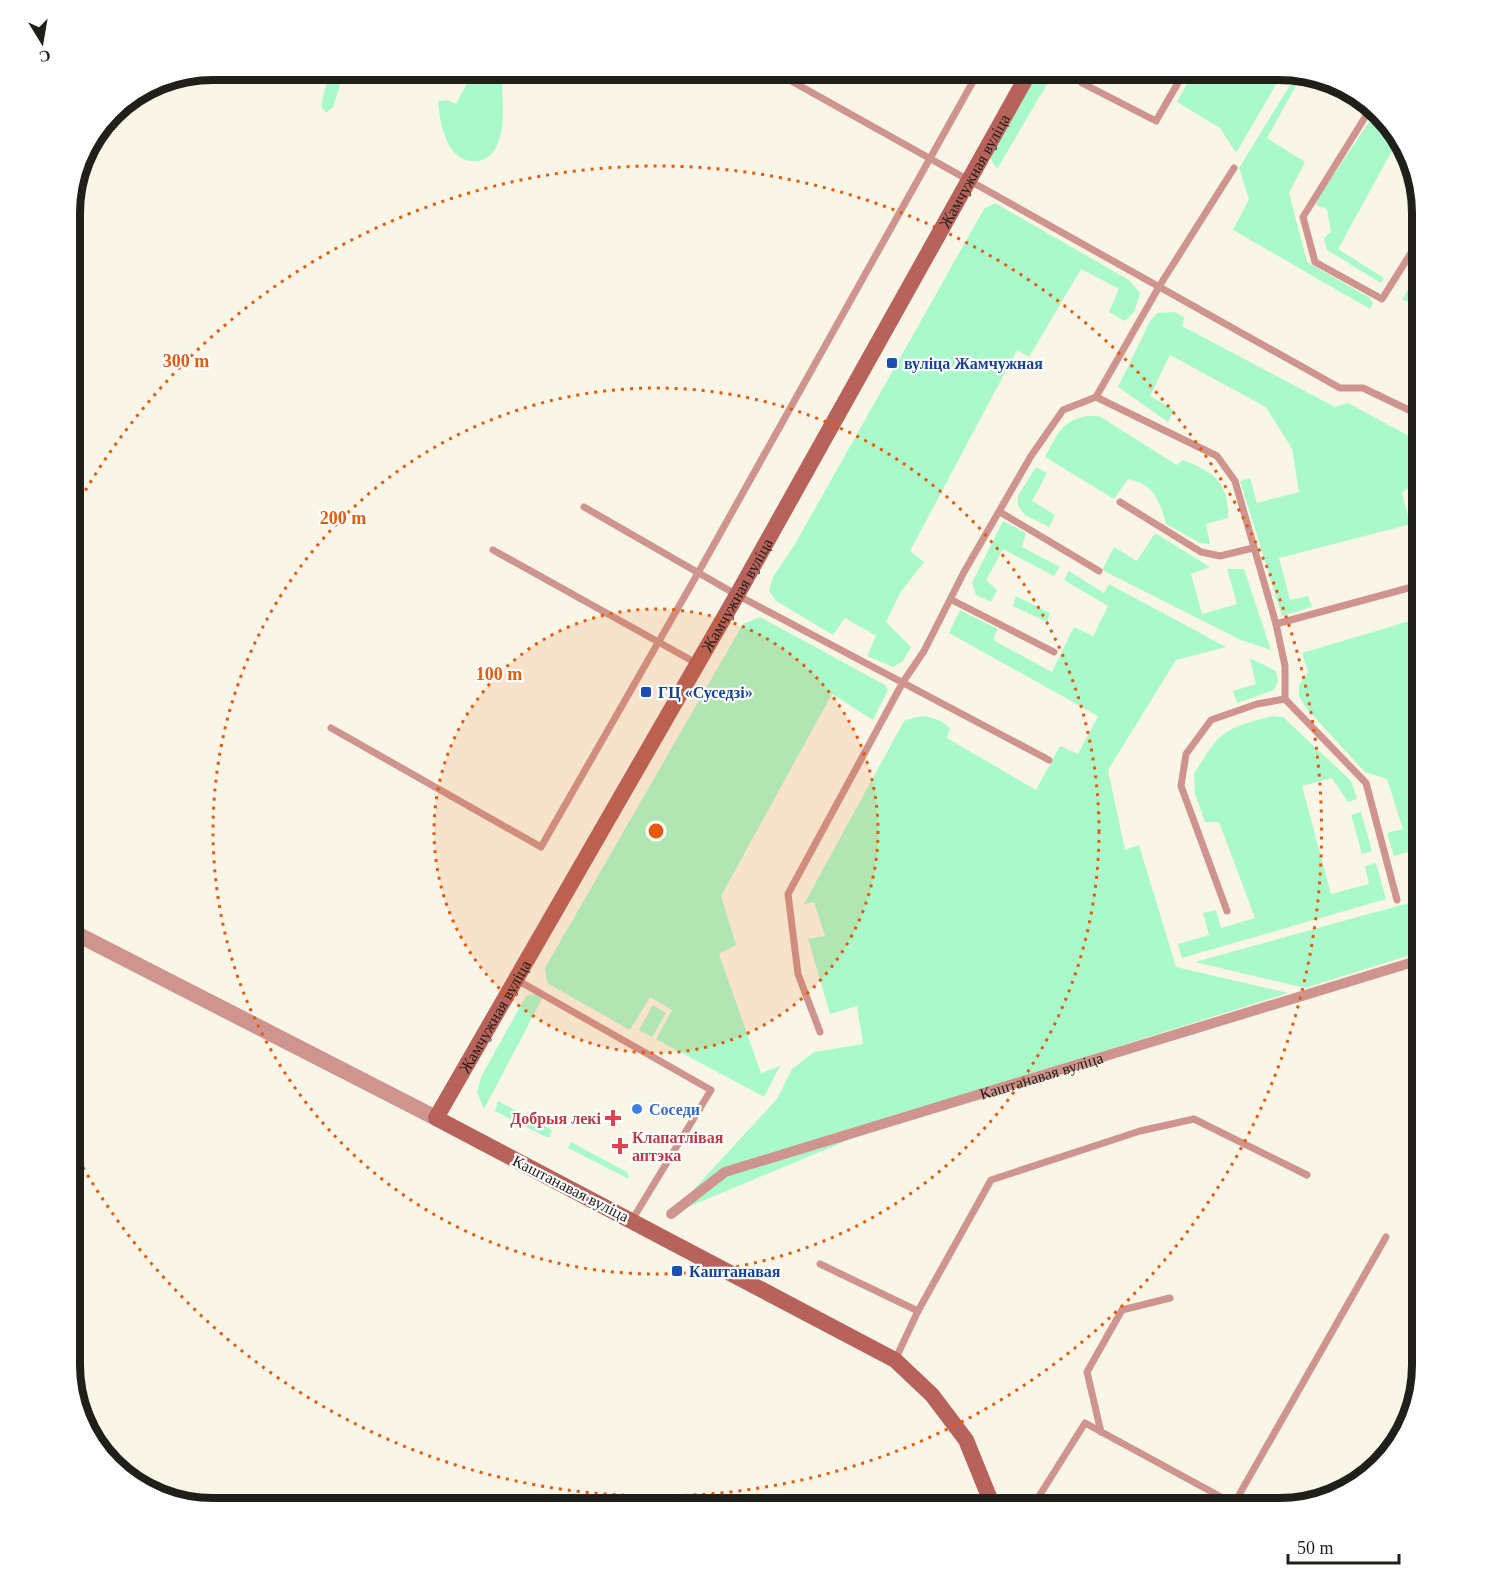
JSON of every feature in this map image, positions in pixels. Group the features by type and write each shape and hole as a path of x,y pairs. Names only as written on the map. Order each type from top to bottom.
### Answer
{"main road":[{"name":"Жамчужная вуліца","path":"436,1118 698,664 1025,80"},
{"name":"Каштанавая вуліца","path":"436,1118 895,1360 932,1395 966,1440 989,1498"}],"street":[{"path":"80,936 436,1118"},
{"name":"Каштанавая вуліца","path":"671,1214 725,1172 1412,962"}],"lane":[{"path":"790,80 1160,285 1340,388 1363,388 1411,411 1412,414"},
{"path":"331,728 541,847 698,573 974,80"},
{"path":"1082,83 1156,121 1180,80"},
{"path":"1367,113 1303,217 1315,262 1382,299 1412,251"},
{"path":"820,1032 798,974 788,894 903,682 952,600 964,572 1031,456 1063,410 1096,397 1160,285 1234,168"},
{"path":"1096,397 1217,456 1235,481 1252,548 1276,624 1285,666 1285,699 1366,783 1397,900"},
{"path":"1120,502 1201,552 1220,556 1252,548"},
{"path":"584,507 737,595 1049,760"},
{"path":"1000,512 1099,571"},
{"path":"493,550 698,664"},
{"path":"1276,624 1412,587"},
{"path":"952,600 1054,652"},
{"path":"1227,911 1181,786 1186,754 1211,720 1257,704 1285,699"},
{"path":"517,980 711,1090 632,1220"},
{"path":"895,1360 918,1311 991,1180 1140,1131 1194,1119 1307,1175"},
{"path":"1237,1498 1386,1237"},
{"path":"820,1264 918,1311"},
{"path":"1101,1432 1087,1372 1122,1310 1170,1298"},
{"path":"1038,1498 1085,1424 1218,1498"}],"green space":[{"path":"327,80 342,80 333,107 326,113 321,106"},
{"path":"471,80 502,80 501,135 495,149 488,157 479,161 468,161 459,157 452,150 443,132 441,121 438,101 447,100 456,104 467,83"},
{"path":"1033,80 1050,80 997,169 990,158"},
{"path":"1189,80 1279,80 1236,153 1220,128 1177,102"},
{"path":"1293,81 1298,81 1267,138 1305,162 1289,193 1307,262 1370,298 1373,304 1370,309 1233,230 1249,199 1239,168"},
{"path":"1372,118 1395,146 1338,249 1384,278 1381,283 1327,250 1324,238 1331,232 1327,209 1317,206 1316,201"},
{"path":"995,203 1129,280 1140,293 1134,312 1125,321 1109,312 1119,289 1081,269 1029,357 1017,350 910,551 924,562 900,593 886,622 911,647 903,661 893,667 867,656 876,636 845,618 833,635 776,601 769,591 773,577 795,544 984,209"},
{"path":"1412,282 1412,302 1402,300"},
{"path":"1174,312 1184,317 1182,326 1335,407 1348,403 1409,436 1412,445 1412,485 1402,493 1408,516 1412,515 1412,524 1279,558 1290,600 1308,596 1312,607 1282,616 1240,481 1250,478 1257,503 1299,492 1292,449 1266,407 1170,355 1150,396 1174,410 1168,422 1118,387 1150,321 1157,313"},
{"path":"1087,416 1099,416 1177,465 1183,460 1203,469 1218,480 1226,496 1228,518 1206,524 1210,544 1200,543 1166,524 1158,501 1150,489 1137,481 1128,479 1114,499 1045,457 1065,425"},
{"path":"1036,467 1047,473 1032,501 1055,515 1049,527 1025,515 1018,506 1018,496"},
{"path":"1003,521 1026,533 1022,547 1060,567 1054,576 1003,549 986,580 997,590 991,602 976,595 972,583"},
{"path":"1155,533 1210,567 1191,574 1202,614 1237,604 1227,569 1244,569 1271,650 1241,640 1102,570 1114,547 1137,561"},
{"path":"1069,571 1104,593 1109,584 1226,647 1176,660 1108,770 1125,850 1139,845 1176,967 1288,993 935,1104 671,1214 777,1099 792,1069 814,1052 863,1044 857,1006 830,1014 808,939 825,936 814,902 804,904 904,721 923,716 939,720 950,728 947,738 1036,790 1060,746 1078,754 1098,716 949,633 960,610 998,629 993,640 1052,672 1074,627 1093,636 1108,606 1064,580"},
{"path":"1016,596 1050,613 1047,622 1013,606"},
{"path":"760,617 885,685 888,690 873,720 832,694 721,896 736,945 719,954 761,1073 780,1066 764,1097 656,1039 672,1010 650,997 630,1030 547,983 545,968 743,624"},
{"path":"1412,620 1412,851 1394,856 1387,833 1403,829 1387,779 1365,772 1306,708 1299,696 1299,685 1308,672 1302,653"},
{"path":"1250,658 1276,671 1278,681 1274,690 1237,703 1233,691 1256,684"},
{"path":"1272,716 1283,717 1352,783 1357,799 1348,802 1332,778 1302,786 1331,894 1369,884 1365,866 1376,863 1386,899 1182,958 1178,944 1209,935 1203,913 1216,910 1221,928 1255,918 1219,822 1205,822 1195,794 1194,774 1211,748 1225,733 1243,724"},
{"path":"1361,812 1372,851 1362,854 1351,815"},
{"path":"1412,902 1412,954 1305,988 1195,962"},
{"path":"544,995 484,1109 477,1092 481,1077 526,996"},
{"path":"653,1005 666,1013 652,1037 639,1030"},
{"path":"498,1101 552,1130 550,1137 495,1111"},
{"path":"571,1142 627,1172 629,1179 568,1148"}],"place":[{"name":"вуліца Жамчужная","path":"892,363"},
{"name":"ГЦ «Суседзі»","path":"646,692"},
{"name":"Соседи","path":"637,1109"},
{"name":"Добрыя лекі","path":"613,1118"},
{"name":"Клапатлівая аптэка","path":"620,1146"},
{"name":"Каштанавая","path":"677,1271"}]}
